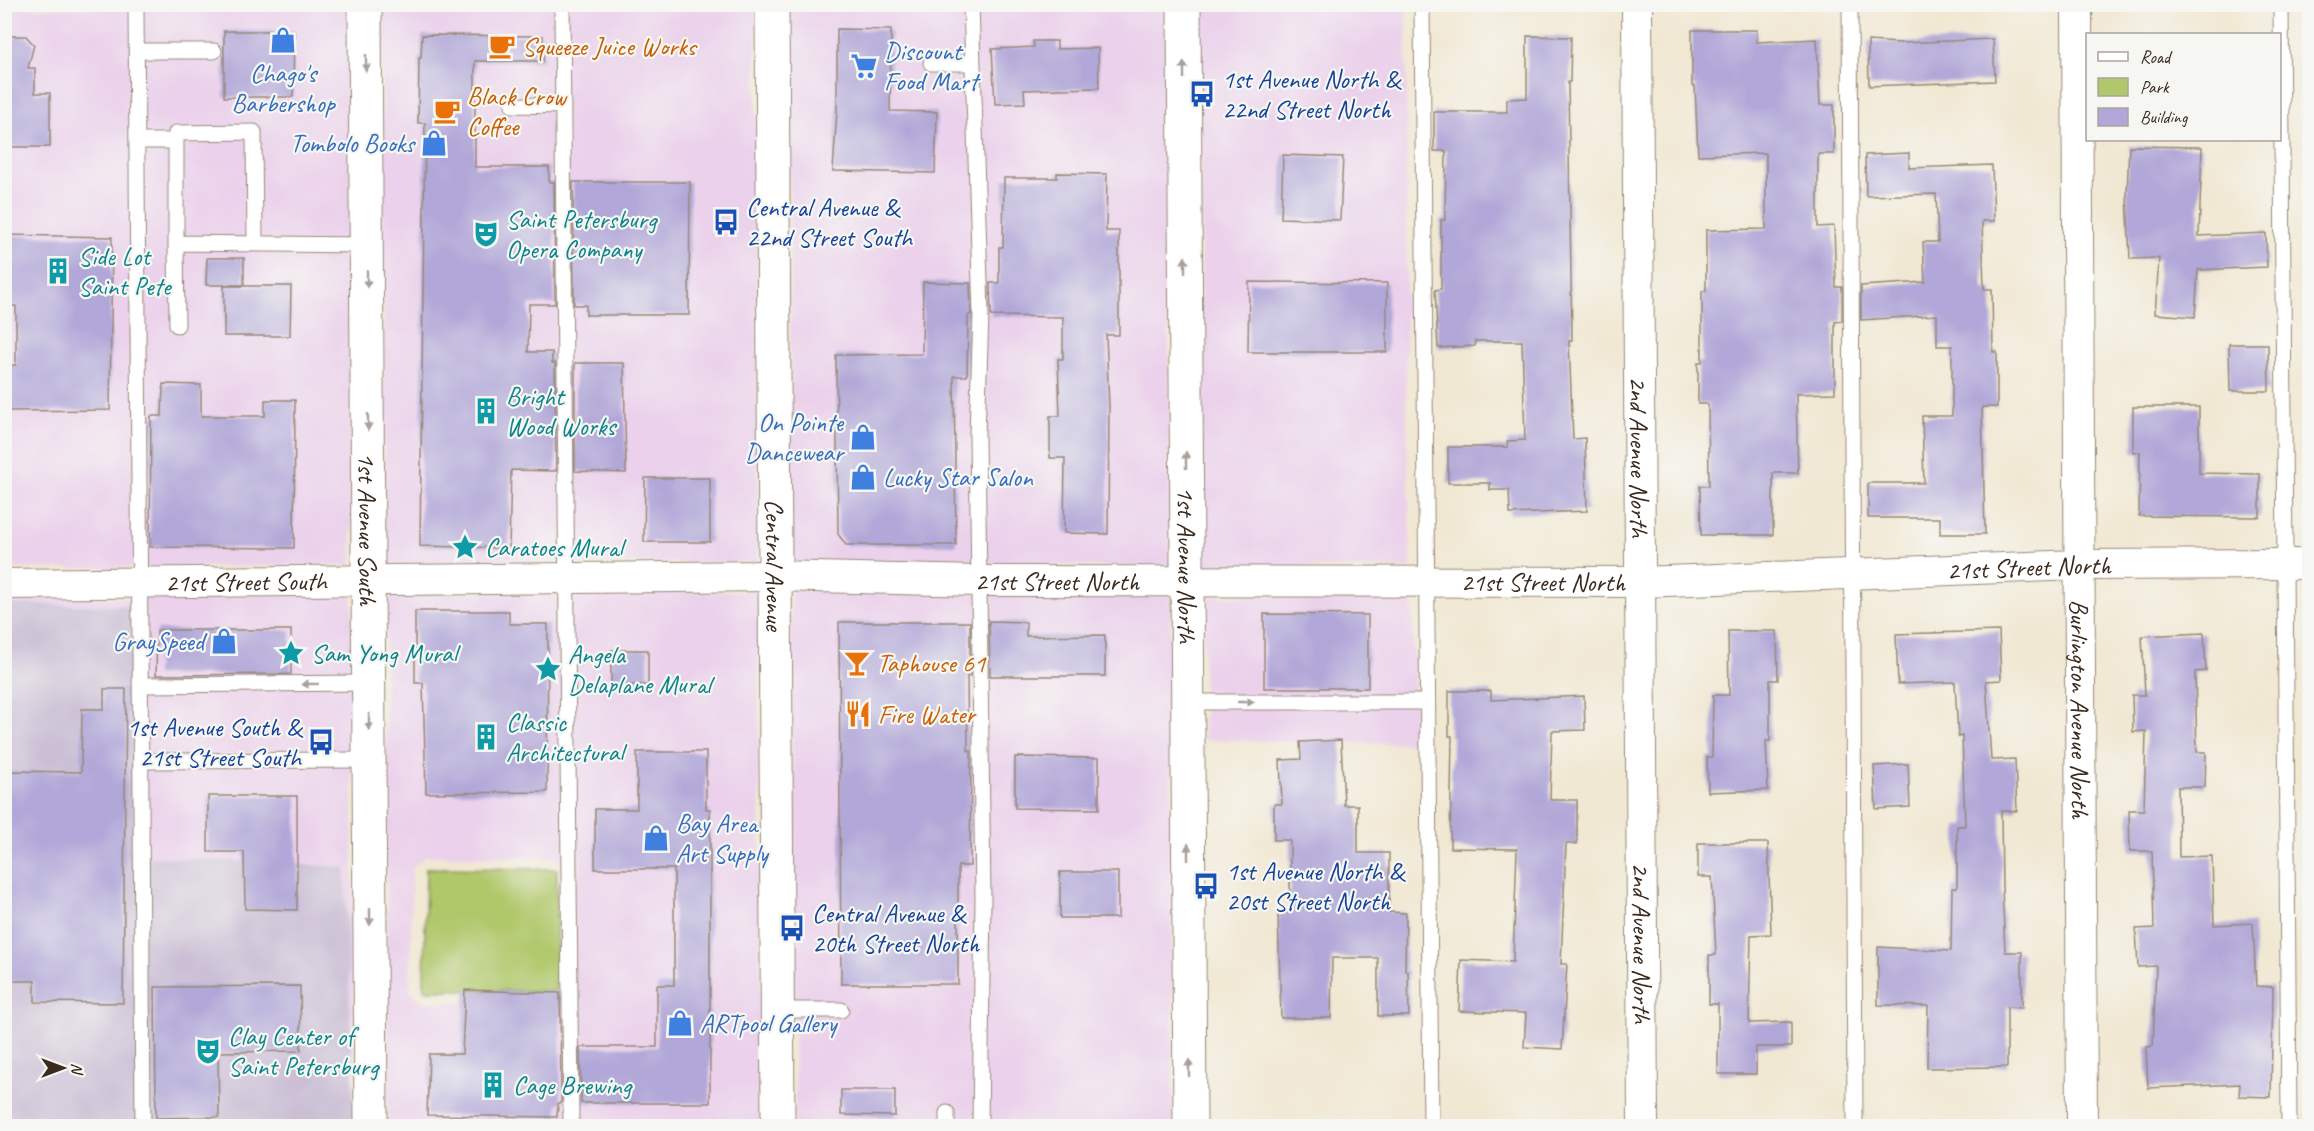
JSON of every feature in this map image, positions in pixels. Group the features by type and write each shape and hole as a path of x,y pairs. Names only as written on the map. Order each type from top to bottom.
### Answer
{"main road":[{"name":"1st Avenue South","path":"365,4 371,1126"},
{"name":"Central Avenue","path":"772,4 778,1126"},
{"name":"1st Avenue North","path":"1184,4 1190,1126"}],"street":[{"name":"2nd Avenue North","path":"1637,4 1643,1126"},
{"name":"Burlington Avenue North","path":"2077,4 2082,1126"},
{"name":"21st Street North","path":"775,576 1187,582 1641,582 2079,565 2297,564"},
{"name":"21st Street South","path":"4,584 775,576"}],"lane":[{"path":"136,4 143,1126"},
{"path":"562,4 571,1126"},
{"path":"971,4 972,98 977,147 981,314 977,435 983,897 980,1126"},
{"path":"1422,4 1431,1126"},
{"path":"1850,4 1855,1126"},
{"path":"2281,4 2297,564 2289,1126"},
{"path":"137,51 214,51"},
{"path":"931,63 972,63"},
{"path":"513,105 563,106"},
{"path":"177,325 176,133 254,132 255,243"},
{"path":"137,141 176,141"},
{"path":"176,243 366,245"},
{"path":"140,685 369,683"},
{"path":"1187,702 1427,702"},
{"path":"141,760 369,760"},
{"path":"777,1010 841,1010"}],"shaded area":[{"path":"529,4 756,5 758,562 385,565 382,9"},
{"path":"789,5 1167,5 1170,567 791,562"},
{"path":"1200,5 1407,5 1406,375 1411,568 1203,567"},
{"path":"4,8 349,9 352,565 5,569"},
{"path":"758,591 762,1126 388,1126 385,594","holes":["426,856 557,857 571,869 570,991 555,1004 424,1002 410,990 412,868"]},
{"path":"791,591 1170,596 1173,1126 795,1126"},
{"path":"352,594 354,1126 345,867 134,856 131,607 5,604 5,599"},
{"path":"1203,596 1412,597 1417,744 1204,740"},
{"path":"5,604 131,606 134,856 345,867 354,1126 5,1126"}],"green space":[{"path":"426,868 557,869 556,991 424,990"}],"building":[{"path":"837,29 891,30 890,111 937,112 935,173 833,171 837,110"},
{"path":"1692,30 1757,30 1757,42 1817,39 1820,105 1834,105 1834,154 1818,154 1818,227 1834,226 1836,287 1842,287 1842,321 1835,322 1835,393 1796,394 1798,473 1773,473 1773,535 1701,535 1700,486 1709,486 1708,404 1698,404 1698,362 1702,362 1702,291 1706,291 1706,230 1766,229 1766,153 1698,155 1695,86 1692,86"},
{"path":"224,31 294,31 293,97 224,97"},
{"path":"422,35 543,36 543,61 475,61 475,167 549,167 549,182 554,182 555,304 529,304 528,352 552,352 552,363 555,363 556,471 511,470 509,548 420,546 425,123 418,123 419,58 421,58"},
{"path":"4,36 26,36 34,45 28,68 35,68 35,93 50,93 50,147 4,147"},
{"path":"1527,36 1571,37 1570,82 1568,82 1572,341 1569,341 1573,439 1585,438 1587,511 1510,514 1509,490 1490,490 1490,483 1448,483 1448,447 1508,447 1507,441 1525,440 1522,341 1475,341 1475,346 1438,348 1435,290 1441,289 1441,220 1445,220 1446,151 1434,151 1434,112 1507,112 1507,99 1527,98"},
{"path":"1993,39 1995,81 1869,86 1868,41 1900,43"},
{"path":"1033,41 1057,41 1057,49 1098,48 1099,88 1024,90 1025,103 995,104 992,49 1034,47"},
{"path":"2129,146 2202,147 2199,236 2266,233 2267,267 2198,270 2195,317 2155,314 2159,258 2130,259 2127,196"},
{"path":"1909,153 1909,168 1992,165 1994,221 1982,221 1984,289 1992,289 1993,352 1997,352 1997,407 1982,407 1985,534 1940,534 1940,518 1868,518 1868,483 1924,483 1922,416 1952,416 1952,346 1937,346 1937,315 1861,320 1861,286 1925,282 1923,242 1938,242 1936,194 1866,196 1865,155"},
{"path":"1283,155 1343,157 1340,220 1281,218"},
{"path":"1057,173 1107,174 1106,231 1119,231 1119,335 1106,335 1109,406 1108,534 1064,533 1065,458 1050,458 1050,416 1060,416 1058,359 1063,359 1063,317 991,316 990,283 999,283 999,247 1003,247 1004,178 1057,178"},
{"path":"573,182 690,182 689,315 586,315 586,305 574,305"},
{"name":"Side Lot Saint Pete","path":"4,235 112,237 110,410 4,411 4,366 16,365 16,306 4,306"},
{"path":"207,258 244,258 244,285 206,285"},
{"path":"923,282 970,283 971,314 968,316 967,376 954,376 956,545 846,545 838,534 836,355 922,354"},
{"path":"1249,282 1387,283 1387,352 1248,352"},
{"path":"224,286 291,286 290,336 224,336"},
{"path":"2229,344 2268,344 2269,391 2230,391"},
{"path":"575,363 624,363 626,473 575,471"},
{"path":"163,384 201,385 201,416 265,416 265,400 295,400 294,548 150,547 151,416 162,416"},
{"path":"2133,407 2199,407 2199,473 2260,474 2260,517 2139,516 2140,452 2133,452"},
{"path":"645,478 710,478 710,542 644,542"},
{"name":"Classic Architectural","path":"415,611 509,611 509,624 548,624 547,792 426,793 423,683 415,683"},
{"path":"1264,614 1368,615 1368,688 1264,688"},
{"path":"989,621 1026,622 1026,636 1105,635 1105,676 990,676"},
{"path":"839,622 970,622 970,676 967,676 968,751 971,751 970,866 958,866 958,984 841,984"},
{"name":"GraySpeed","path":"157,630 291,630 291,674 156,675"},
{"path":"1728,631 1777,631 1778,680 1770,680 1770,741 1766,741 1768,790 1708,792 1707,757 1712,757 1713,695 1729,695"},
{"path":"1999,631 2001,680 1986,681 1991,760 2015,759 2017,811 2001,811 2002,887 2005,952 2022,952 2022,1008 2007,1007 2007,1067 1927,1068 1928,1006 1878,1005 1878,947 1951,951 1952,888 1957,888 1957,826 1965,826 1962,736 1958,737 1955,682 1898,684 1896,634"},
{"path":"2204,633 2206,671 2195,672 2197,752 2206,752 2205,787 2178,787 2179,857 2212,856 2214,925 2253,923 2256,986 2273,987 2271,1097 2239,1096 2240,1084 2148,1088 2146,1047 2153,1046 2156,966 2138,967 2136,929 2154,928 2152,851 2130,851 2129,810 2144,810 2146,731 2133,732 2132,695 2145,695 2142,636"},
{"path":"611,650 648,650 648,685 611,685"},
{"path":"104,689 126,689 123,1003 35,1002 35,981 4,981 4,771 81,772 82,709 104,709"},
{"path":"1449,691 1491,691 1491,700 1584,696 1585,730 1552,731 1550,800 1577,800 1577,844 1566,844 1561,964 1567,964 1562,1049 1524,1047 1526,1013 1459,1011 1461,960 1513,962 1517,849 1450,848 1452,736 1449,736"},
{"path":"1341,740 1344,805 1358,805 1358,853 1389,853 1389,912 1406,913 1405,971 1408,971 1409,1016 1378,1016 1378,958 1332,958 1331,1018 1281,1018 1278,913 1290,913 1290,840 1274,840 1274,804 1282,804 1280,760 1301,759 1300,742"},
{"path":"637,752 706,752 706,809 710,809 710,1103 581,1103 580,1047 657,1047 657,985 674,985 674,869 595,869 595,809 637,809"},
{"path":"1015,757 1099,758 1099,809 1015,808"},
{"path":"1908,764 1910,807 1876,809 1874,766"},
{"path":"208,796 297,796 297,910 245,909 244,852 208,852"},
{"path":"1698,843 1768,843 1771,934 1751,935 1749,1023 1791,1022 1791,1047 1756,1047 1756,1074 1718,1074 1718,1004 1709,1004 1709,955 1716,955 1712,877 1698,877"},
{"path":"1060,872 1118,872 1118,918 1060,918"},
{"name":"Clay Center of Saint Petersburg","path":"300,986 301,1051 218,1052 219,1117 156,1118 155,987"},
{"name":"Cage Brewing","path":"465,990 560,993 561,1103 558,1103 557,1117 427,1115 429,1054 462,1054"},
{"path":"841,1090 895,1090 895,1116 841,1115"}],"place":[{"name":"Chago's Barbershop","path":"283,40"},
{"name":"Squeeze Juice Works","path":"502,46"},
{"name":"Discount Food Mart","path":"864,66"},
{"name":"1st Avenue North & 22nd Street North","path":"1202,94"},
{"name":"Black Crow Coffee","path":"447,111"},
{"name":"Tombolo Books","path":"434,143"},
{"name":"Central Avenue & 22nd Street South","path":"726,222"},
{"name":"Saint Petersburg Opera Company","path":"486,234"},
{"name":"Side Lot Saint Pete","path":"58,271"},
{"name":"Bright Wood Works","path":"486,411"},
{"name":"On Pointe Dancewear","path":"863,437"},
{"name":"Lucky Star Salon","path":"863,477"},
{"name":"Caratoes Mural","path":"465,547"},
{"name":"GraySpeed","path":"224,641"},
{"name":"Sam Yong Mural","path":"291,653"},
{"name":"Taphouse 61","path":"857,663"},
{"name":"Angela Delaplane Mural","path":"548,669"},
{"name":"Fire Water","path":"858,714"},
{"name":"Classic Architectural","path":"486,737"},
{"name":"1st Avenue South & 21st Street South","path":"321,742"},
{"name":"Bay Area Art Supply","path":"656,838"},
{"name":"1st Avenue North & 20st Street North","path":"1206,886"},
{"name":"Central Avenue & 20th Street North","path":"792,928"},
{"name":"ARTpool Gallery","path":"680,1023"},
{"name":"Clay Center of Saint Petersburg","path":"208,1051"},
{"name":"Cage Brewing","path":"493,1085"}]}
